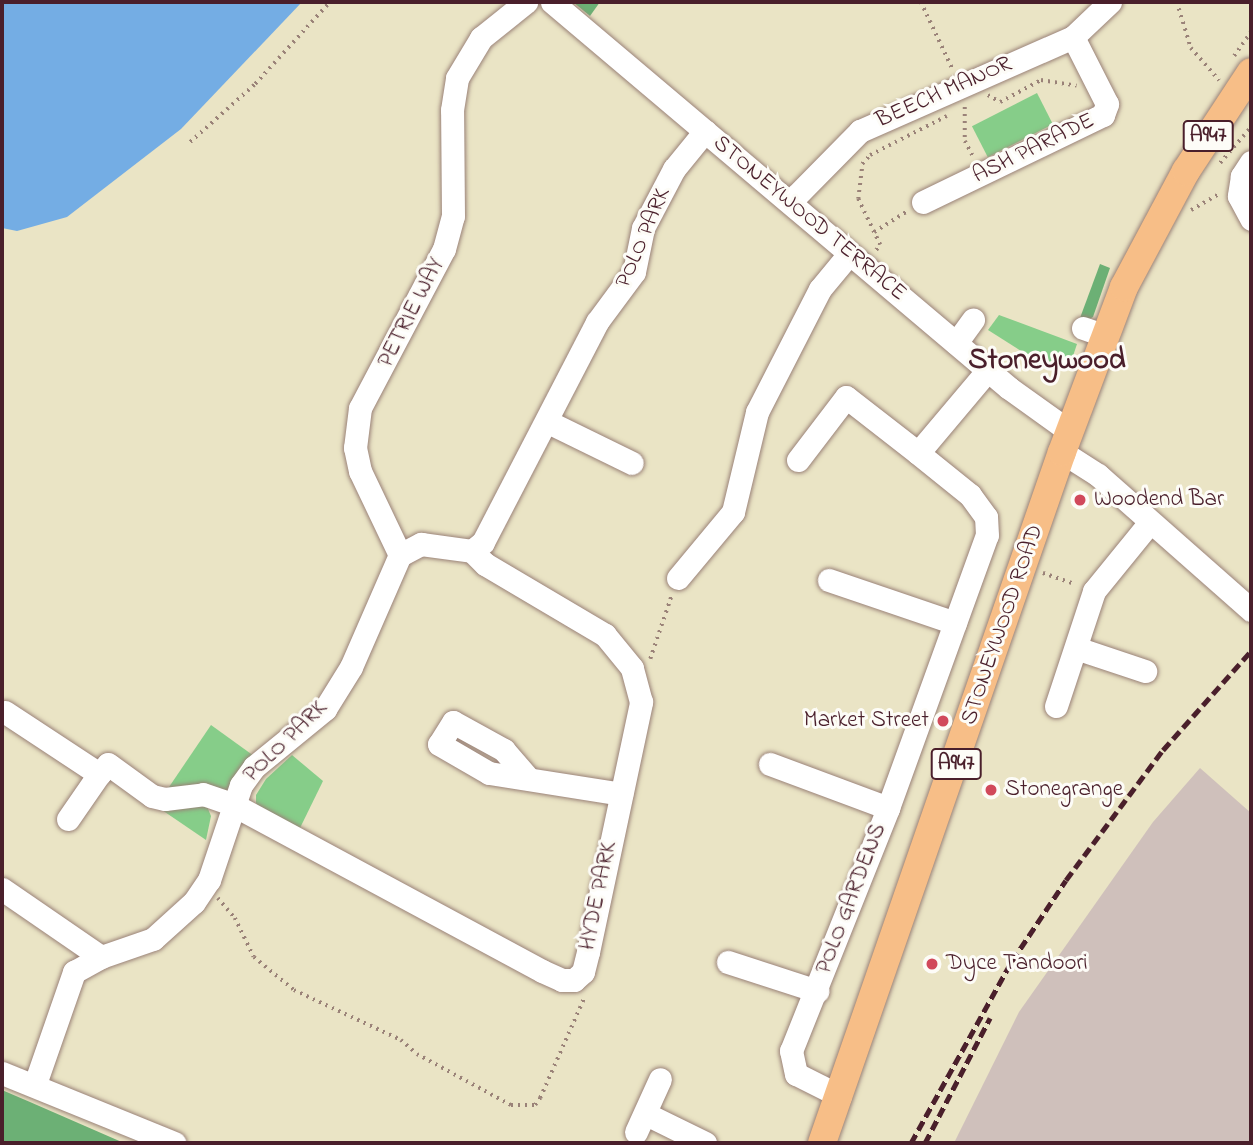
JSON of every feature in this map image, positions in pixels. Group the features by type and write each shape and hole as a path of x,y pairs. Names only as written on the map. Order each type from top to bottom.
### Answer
{"main road":[{"name":"A947","path":"1066,441 1095,332 1143,246 1251,72"},
{"name":"STONEYWOOD ROAD","path":"840,1096 1066,441"},
{"name":"A947","path":"822,1143 840,1096"}],"street":[{"name":"PETRIE WAY","path":"400,555 360,471 355,448 360,408 431,282 444,249 453,216 452,110 457,78 481,38 527,2"},
{"name":"STONEYWOOD TERRACE","path":"552,2 988,370 1066,441"},
{"name":"BEECH MANOR","path":"790,202 860,131 962,96 1073,37 1110,2"},
{"name":"ASH PARADE","path":"923,202 1103,115 1107,104 1073,37"},
{"name":"POLO PARK","path":"472,551 483,542 548,422 597,322 634,272 643,228 674,169 705,131"},
{"path":"1246,172 1239,196 1251,219"},
{"path":"678,578 733,512 757,412 820,289 855,260"},
{"path":"956,343 973,320"},
{"path":"918,453 988,370"},
{"name":"POLO GARDENS","path":"798,460 841,397 846,397 970,495 986,517 987,534 888,807 791,1051 796,1074 811,1086 840,1096"},
{"path":"548,422 632,463"},
{"path":"1066,441 1098,475 1249,608"},
{"path":"1056,706 1094,591 1150,522"},
{"path":"400,555 421,544 472,551"},
{"name":"HYDE PARK","path":"99,774 108,764 152,796 165,799 203,794 232,804 542,971 562,980 574,980 583,972 639,695 632,668 605,635 485,564 472,551"},
{"name":"POLO PARK","path":"35,1084 74,972 101,957 153,939 178,920 204,888 232,804 254,767 325,709 351,667 400,555"},
{"path":"829,580 955,623"},
{"path":"1076,648 1144,671"},
{"path":"5,712 99,774 68,819"},
{"name":"POLO GARDENS","path":"770,764 888,807"},
{"path":"528,778 621,794"},
{"path":"2,889 101,957"},
{"name":"POLO GARDENS","path":"728,962 817,991"},
{"path":"2,1073 35,1084 174,1143"},
{"path":"660,1079 641,1123 705,1143"}],"path":[{"path":"190,142 255,84 330,2"},
{"path":"921,2 962,96 965,141 976,161 967,166 974,178"},
{"path":"1177,2 1191,48 1219,80"},
{"path":"855,260 880,245 858,199 862,164 870,155 962,96 988,95 1000,102 1041,80 1077,86 1095,80"},
{"path":"1183,213 1246,172"},
{"path":"874,232 923,202"},
{"path":"1024,566 1094,591"},
{"path":"639,695 678,578"},
{"path":"204,888 228,907 254,957 294,990 401,1040 417,1054 511,1105 536,1105 540,1098 590,985 583,972"}],"shaded area":[{"path":"1200,768 1251,813 1251,1143 954,1143 1019,1012 1153,822"}],"green space":[{"path":"573,2 600,2 590,16"},
{"path":"1037,93 1053,124 988,157 972,126"},
{"path":"1100,264 1110,268 1093,317 1086,321 1080,318"},
{"path":"999,315 1077,344 1072,359 1050,366 1021,351 988,330"},
{"path":"211,725 254,756 228,791 167,790"},
{"path":"292,755 323,781 300,828 260,809 256,803 256,795 266,779"},
{"path":"206,804 211,816 206,840 159,808"},
{"path":"2,1090 30,1102 124,1143 2,1143"}],"water":[{"path":"2,2 302,2 181,129 67,217 17,231 2,228"}],"railway":[{"path":"911,1143 1012,961 1066,880 1163,750 1251,651"},
{"path":"925,1143 990,1018"}],"place":[{"name":"Woodend Bar","path":"1080,500"},
{"name":"Market Street","path":"943,721"},
{"name":"Stonegrange","path":"991,790"},
{"name":"Dyce Tandoori","path":"932,964"}],"district":[{"name":"Stoneywood","path":"1047,361"}]}
